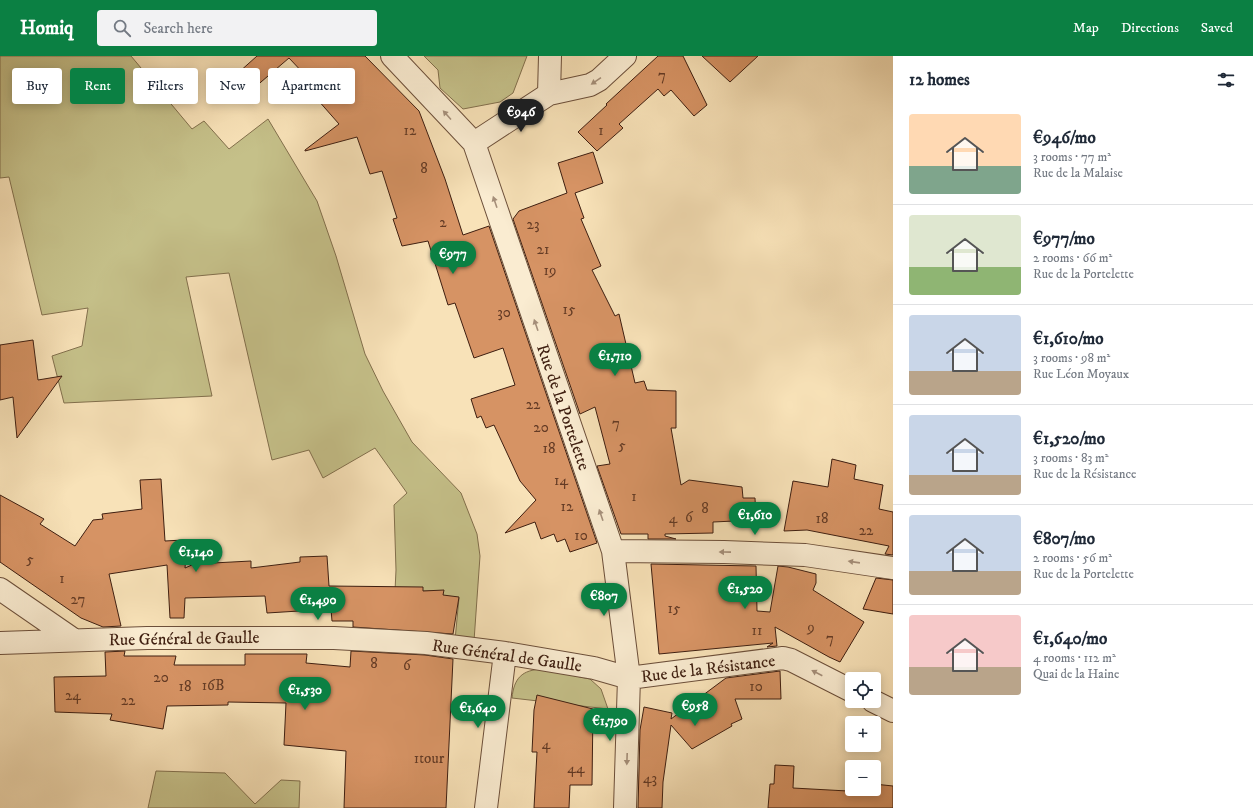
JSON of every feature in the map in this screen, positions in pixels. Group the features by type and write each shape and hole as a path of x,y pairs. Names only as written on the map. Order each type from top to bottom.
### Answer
{"street":[{"path":"392,56 474,143 549,94 590,85 599,80 625,56"},
{"path":"549,94 550,56"},
{"name":"Rue de la Portelette","path":"474,143 613,552 629,678 626,808"},
{"path":"613,552 724,552 798,555 893,568"},
{"path":"0,589 74,640"},
{"name":"Rue Général de Gaulle","path":"0,643 155,638 334,638 426,643 505,653 594,668 629,678"},
{"path":"486,808 505,653"},
{"name":"Rue de la Résistance","path":"629,678 783,658 791,660 845,687"},
{"path":"881,705 893,711"}],"shaded area":[{"path":"0,56 131,56 141,68 133,68 133,104 171,104 192,129 204,121 229,149 268,119 317,201 336,256 365,354 383,391 412,442 461,493 477,534 480,556 474,641 455,640 459,598 443,598 443,591 395,591 396,570 394,505 407,493 375,448 323,478 309,450 272,460 229,273 186,277 212,396 64,403 52,356 82,346 88,308 42,315 9,177 0,178"},
{"path":"424,56 527,56 513,93 500,102 463,109 440,88 438,70"},
{"path":"542,669 590,679 601,689 608,709 512,698 515,685 520,676 529,671"},
{"path":"156,771 225,773 255,804 281,780 300,781 299,808 148,808"}],"building":[{"path":"257,56 365,56 419,111 445,179 463,235 489,226 597,543 570,552 565,539 557,542 554,534 541,539 535,522 505,533 536,500 520,481 494,425 486,428 481,416 477,418 471,399 515,385 503,348 474,358 455,303 448,305 428,241 402,246 393,219 397,218 382,171 370,174 357,137 305,151 339,124 321,104 355,104 355,68 298,68 289,58 277,68 268,68 268,76 260,83 260,68 244,68"},
{"path":"658,56 683,56 707,105 694,116 671,90 664,96 658,89 619,124 623,128 597,151 578,132"},
{"path":"702,56 758,56 730,82"},
{"path":"593,152 603,183 575,193 584,218 581,219 601,266 592,270 615,316 619,314 635,383 644,381 647,390 676,391 676,428 671,428 681,485 689,480 742,487 743,498 755,498 756,520 713,522 713,533 665,534 665,536 676,539 648,539 648,534 621,534 597,466 610,464 595,407 580,414 513,219 519,211 567,193 558,163"},
{"path":"33,340 38,380 62,376 17,438 13,397 0,400 0,345"},
{"path":"832,459 856,465 854,479 883,485 879,509 893,512 893,555 885,554 889,546 807,530 784,531 793,481 828,487"},
{"path":"161,479 165,541 183,540 183,554 186,554 185,568 194,564 251,561 251,568 300,562 300,557 327,556 329,586 423,587 423,591 444,590 443,595 459,597 453,634 353,627 353,621 332,621 331,609 267,613 265,596 185,598 184,618 170,618 167,565 109,574 121,626 103,627 81,618 0,562 0,495 44,519 40,524 75,546 93,520 103,519 102,514 142,509 140,480"},
{"path":"651,564 756,566 757,611 770,612 778,566 816,574 816,583 813,590 864,622 840,662 775,627 777,646 767,647 773,643 659,654"},
{"path":"876,578 893,580 893,614 863,609"},
{"path":"125,651 124,656 176,656 174,665 245,665 245,654 307,654 306,663 350,667 351,651 425,655 453,659 446,808 344,808 346,751 284,745 286,703 228,702 228,705 167,706 163,729 110,720 112,714 55,712 54,677 106,676 105,652"},
{"path":"780,671 781,699 735,699 742,719 731,724 732,726 692,749 671,725 663,782 662,808 638,808 640,730 644,707 672,713 671,719 726,678"},
{"path":"537,695 593,709 592,785 570,785 569,808 534,808 537,752 532,752 534,710"},
{"path":"775,765 794,766 793,788 845,791 845,796 881,796 881,785 893,786 893,808 768,808 770,784 774,784"}]}
